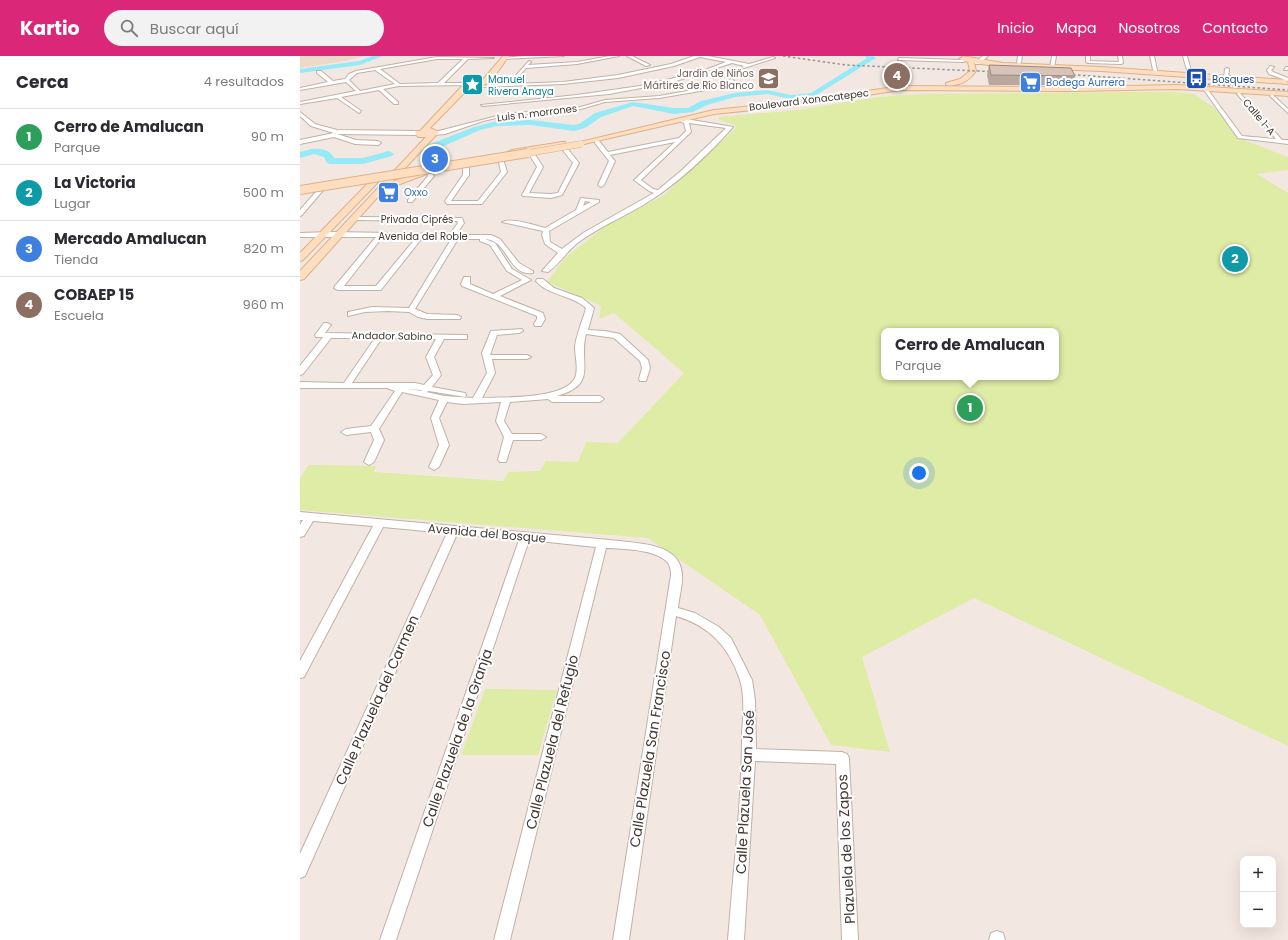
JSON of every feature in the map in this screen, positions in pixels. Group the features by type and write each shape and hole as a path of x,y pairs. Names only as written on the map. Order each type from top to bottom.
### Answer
{"street":[{"path":"473,93 505,57 562,56"},
{"path":"573,56 576,63"},
{"path":"524,67 576,63 617,56"},
{"path":"629,56 648,64"},
{"path":"481,85 605,76 647,68 689,56"},
{"path":"300,106 401,86 583,86 667,66 700,56 748,65"},
{"path":"903,89 954,79 967,62 986,56"},
{"path":"1019,62 1020,56"},
{"path":"1052,67 1054,56"},
{"path":"1088,56 1088,62 1120,64 1120,56"},
{"path":"1152,56 1156,74"},
{"path":"1185,56 1191,76"},
{"path":"300,90 347,80 356,72 437,58 493,57"},
{"path":"485,66 493,57"},
{"path":"534,57 534,66"},
{"path":"510,84 534,57"},
{"path":"440,84 467,58"},
{"path":"742,68 773,58"},
{"path":"899,59 918,58 1003,65 1286,83"},
{"path":"483,105 582,96 645,86 707,72 731,62"},
{"path":"903,89 918,89 949,84 969,78 973,71 967,62"},
{"path":"667,66 674,68"},
{"path":"1272,67 1269,70 1271,74 1286,83"},
{"path":"377,69 401,86"},
{"path":"1226,78 1227,69"},
{"path":"680,71 693,75"},
{"path":"319,72 332,83"},
{"path":"707,72 713,73"},
{"path":"627,75 633,79"},
{"path":"1191,76 1286,83"},
{"name":"Luis n. morrones","path":"435,131 446,132 482,120 587,106 605,100 679,94 732,80 725,77"},
{"path":"300,277 381,189 387,175 420,133 474,78"},
{"path":"347,80 358,91"},
{"path":"639,82 645,86"},
{"path":"1273,94 1286,83"},
{"name":"Boulevard Xonacatepec","path":"398,171 421,171 514,154 641,134 732,108 792,104 890,90 1076,91 1170,89 1263,93 1286,83"},
{"path":"300,103 358,91 401,86 440,84 467,85"},
{"path":"949,84 959,89"},
{"path":"390,97 401,86"},
{"path":"527,101 530,86"},
{"path":"583,86 590,95"},
{"name":"Boulevard Xonacatepec","path":"918,89 1164,87 1263,93"},
{"name":"Boulevard Xonacatepec","path":"685,121 723,113 796,107 903,89"},
{"path":"300,90 312,101"},
{"path":"380,90 396,103"},
{"path":"1206,91 1240,137 1288,142"},
{"name":"Calle 1-A","path":"1239,93 1280,141"},
{"path":"1263,93 1288,95"},
{"path":"1273,94 1288,112"},
{"path":"582,96 587,106"},
{"path":"339,98 359,112"},
{"path":"537,100 538,108"},
{"path":"492,104 492,111"},
{"path":"300,113 313,125 336,133 355,142 378,143"},
{"path":"698,118 719,121 731,125 730,127"},
{"path":"659,192 651,190 637,180 689,131 685,121 730,127"},
{"path":"526,280 526,275 531,272 546,271 558,260 562,252 603,223 659,192 730,127"},
{"path":"300,142 336,133 420,133 435,131"},
{"path":"387,175 398,171 435,131"},
{"path":"608,154 680,139"},
{"path":"598,141 612,161 601,184"},
{"name":"Boulevard Xonacatepec","path":"300,189 598,141"},
{"name":"Boulevard Xonacatepec","path":"363,183 387,175 466,165 500,159 514,154 532,154 565,149 598,141"},
{"path":"662,143 673,147"},
{"path":"410,146 420,146"},
{"path":"532,154 540,167 525,195 556,196 560,194 576,163 565,149"},
{"path":"466,165 466,175 448,201 449,203 480,203 504,172 500,159"},
{"path":"381,189 421,171 431,176 410,201"},
{"name":"Boulevard Xonacatepec","path":"300,189 363,183 376,180 387,175"},
{"path":"300,189 344,185 357,186 363,183"},
{"path":"300,258 321,237 363,183"},
{"path":"300,214 322,188"},
{"path":"562,252 546,242 544,235 546,230 597,201"},
{"path":"300,206 309,205"},
{"name":"Privada Ciprés","path":"354,218 460,219 461,222 453,238"},
{"path":"505,222 523,224 546,230"},
{"name":"Avenida del Roble","path":"300,235 321,237"},
{"name":"Avenida del Roble","path":"337,237 419,239 481,236 498,239 517,267 531,272"},
{"name":"Avenida del Roble","path":"300,238 453,238 478,240 493,244 509,270 526,280"},
{"path":"411,310 453,238"},
{"path":"378,239 338,288 378,288 419,239"},
{"path":"540,281 549,275 546,271"},
{"path":"467,279 466,285 538,314 541,317 538,324"},
{"path":"495,296 526,280 540,281 547,287 587,304 590,308 578,351 581,368 577,382 562,392 542,398"},
{"path":"351,314 358,311 367,310 411,310 414,314 422,316 457,317"},
{"name":"Andador Sabino","path":"327,325 319,335 464,337"},
{"path":"477,398 491,373 492,369 486,357 486,353 494,333 519,331"},
{"path":"584,332 605,332 616,336 644,360 646,368 643,379"},
{"path":"300,372 329,335"},
{"path":"346,386 380,336"},
{"path":"428,392 437,375 430,357 441,337"},
{"path":"486,357 527,357"},
{"path":"300,386 390,387 490,399 600,399"},
{"path":"374,429 400,388"},
{"path":"428,392 444,399 477,398"},
{"path":"434,467 444,445 435,418 444,399"},
{"path":"503,460 509,437 500,421 506,399"},
{"path":"346,432 374,429"},
{"path":"369,462 379,440 374,429"},
{"path":"509,437 541,437"},
{"path":"300,533 305,516"},
{"name":"Avenida del Bosque","path":"305,516 602,543 659,552 672,558"},
{"path":"300,673 380,523"},
{"name":"Calle Plazuela del Carmen","path":"300,871 454,530"},
{"name":"Calle Plazuela de la Granja","path":"388,940 525,536"},
{"name":"Calle Plazuela del Refugio","path":"502,940 602,543"},
{"name":"Calle Plazuela San Francisco","path":"621,940 677,575 676,566 672,558"},
{"name":"Calle Plazuela San José","path":"671,610 691,616 715,630 727,642 746,680 749,700 749,755 736,940"},
{"name":"Plazuela de los Zapos","path":"749,755 842,758 850,940"}],"shaded area":[{"path":"300,56 363,56 345,61 300,68"}],"green space":[{"path":"1129,92 1172,92 1194,94 1216,109 1239,138 1288,157 1288,170 1257,174 1288,193 1288,746 974,598 862,657 890,752 831,745 760,615 648,538 300,510 300,478 309,465 376,466 374,472 504,481 508,472 540,471 546,461 578,462 586,442 618,443 684,373 614,313 599,319 601,306 547,282 565,258 612,221 663,196 736,128 735,125 719,120 719,117 797,110 879,97 920,94"},
{"path":"485,689 557,690 538,755 461,755"}],"building":[{"path":"989,65 1071,68 1075,76 991,75"}],"waterway":[{"path":"300,71 360,63 379,56"},
{"path":"425,148 440,145 485,126 497,124 519,122 574,128 582,126 598,115 633,104 674,111 690,110 704,103 735,95 767,92 791,97 813,95 872,58 868,56"},
{"path":"300,155 318,151 328,155 330,161 363,161 389,154"}],"railway":[{"path":"783,56 846,65 999,72"},
{"path":"1063,74 1288,90"}],"place":[{"name":"COBAEP 15","path":"897,76"},
{"name":"Jardín de Niños Mártires de Río Blanco","path":"769,79"},
{"name":"Bosques","path":"1197,79"},
{"name":"Bodega Aurrera","path":"1030,82"},
{"name":"Manuel Rivera Anaya","path":"473,85"},
{"name":"Mercado Amalucan","path":"435,159"},
{"name":"Oxxo","path":"389,192"},
{"name":"La Victoria","path":"1235,259"},
{"name":"Cerro de Amalucan","path":"970,408"}]}
